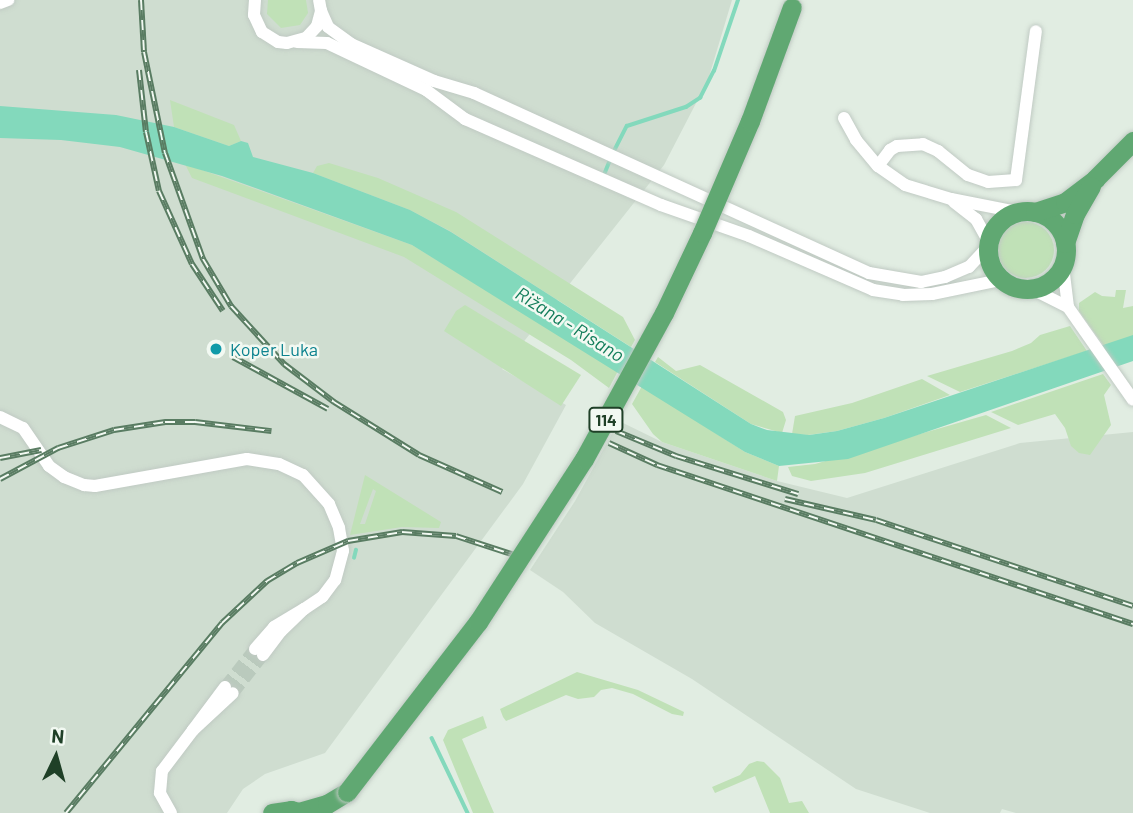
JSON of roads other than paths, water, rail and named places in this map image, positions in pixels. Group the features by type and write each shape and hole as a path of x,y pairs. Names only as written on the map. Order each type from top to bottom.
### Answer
{"main road":[{"name":"114","path":"336,813 347,792 478,622 584,459 658,325 702,233 740,145 793,4"},
{"path":"1095,179 1075,214 1066,243 1063,266 1054,279 1032,289 1013,287 1000,280 989,262 988,244 1002,219 1065,202 1095,179 1133,141"},
{"path":"1026,212 1055,223 1066,243"},
{"name":"114","path":"272,813 300,812 327,804 347,792"}],"street":[{"path":"0,3 8,0"},
{"path":"254,2 257,24 269,38 278,42 327,43 426,90 465,119 619,187 749,236 873,290 903,295 932,294 1000,280"},
{"path":"297,42 312,32 320,5"},
{"path":"320,5 328,27 351,44 435,81 474,93 869,273 895,280 921,282 945,277 970,267 988,244 976,219 951,199"},
{"path":"878,166 890,149 923,144 938,151 968,175 988,182 1016,180 1036,31"},
{"path":"844,118 856,140 878,166 905,185 951,199 1026,212"},
{"path":"1063,266 1070,310 1133,400"},
{"path":"1032,289 1070,310"},
{"path":"0,417 23,428 49,466 64,477 84,485 95,486 247,459 279,464 303,475 329,504 339,528 343,551 335,580 322,597 304,609 259,652"},
{"path":"171,813 160,793 162,771 193,730 229,690"}],"water":[{"name":"Rižana - Risano","path":"0,106 116,115 174,127 229,146 241,141 248,143 253,157 313,173 410,210 451,232 751,424 767,430 809,435 837,431 884,418 1133,335 1133,361 848,459 779,466 745,452 412,245 222,176 120,147 61,140 0,138"}],"waterway":[{"path":"613,153 627,126 686,107 700,98 714,71 738,0"},
{"path":"604,175 610,160"},
{"path":"354,558 356,550"},
{"path":"432,738 468,813"}],"tunnel":[{"path":"225,687 255,649"},
{"path":"233,693 263,655"}],"railway":[{"path":"141,0 144,52 165,153 203,259 231,306 284,364 334,402 419,455 502,492"},
{"path":"139,70 146,132 159,191 192,264 223,311"},
{"path":"233,357 328,409"},
{"path":"0,479 58,448 114,430 165,422 195,422 271,431"},
{"path":"616,431 676,456 798,494"},
{"path":"609,443 657,465 1133,624"},
{"path":"0,458 41,450"},
{"path":"785,499 876,520 1133,606"},
{"path":"66,813 222,623 267,581 297,563 348,541 402,532 456,536 514,555"}],"place":[{"name":"Koper Luka","path":"216,349"}]}
